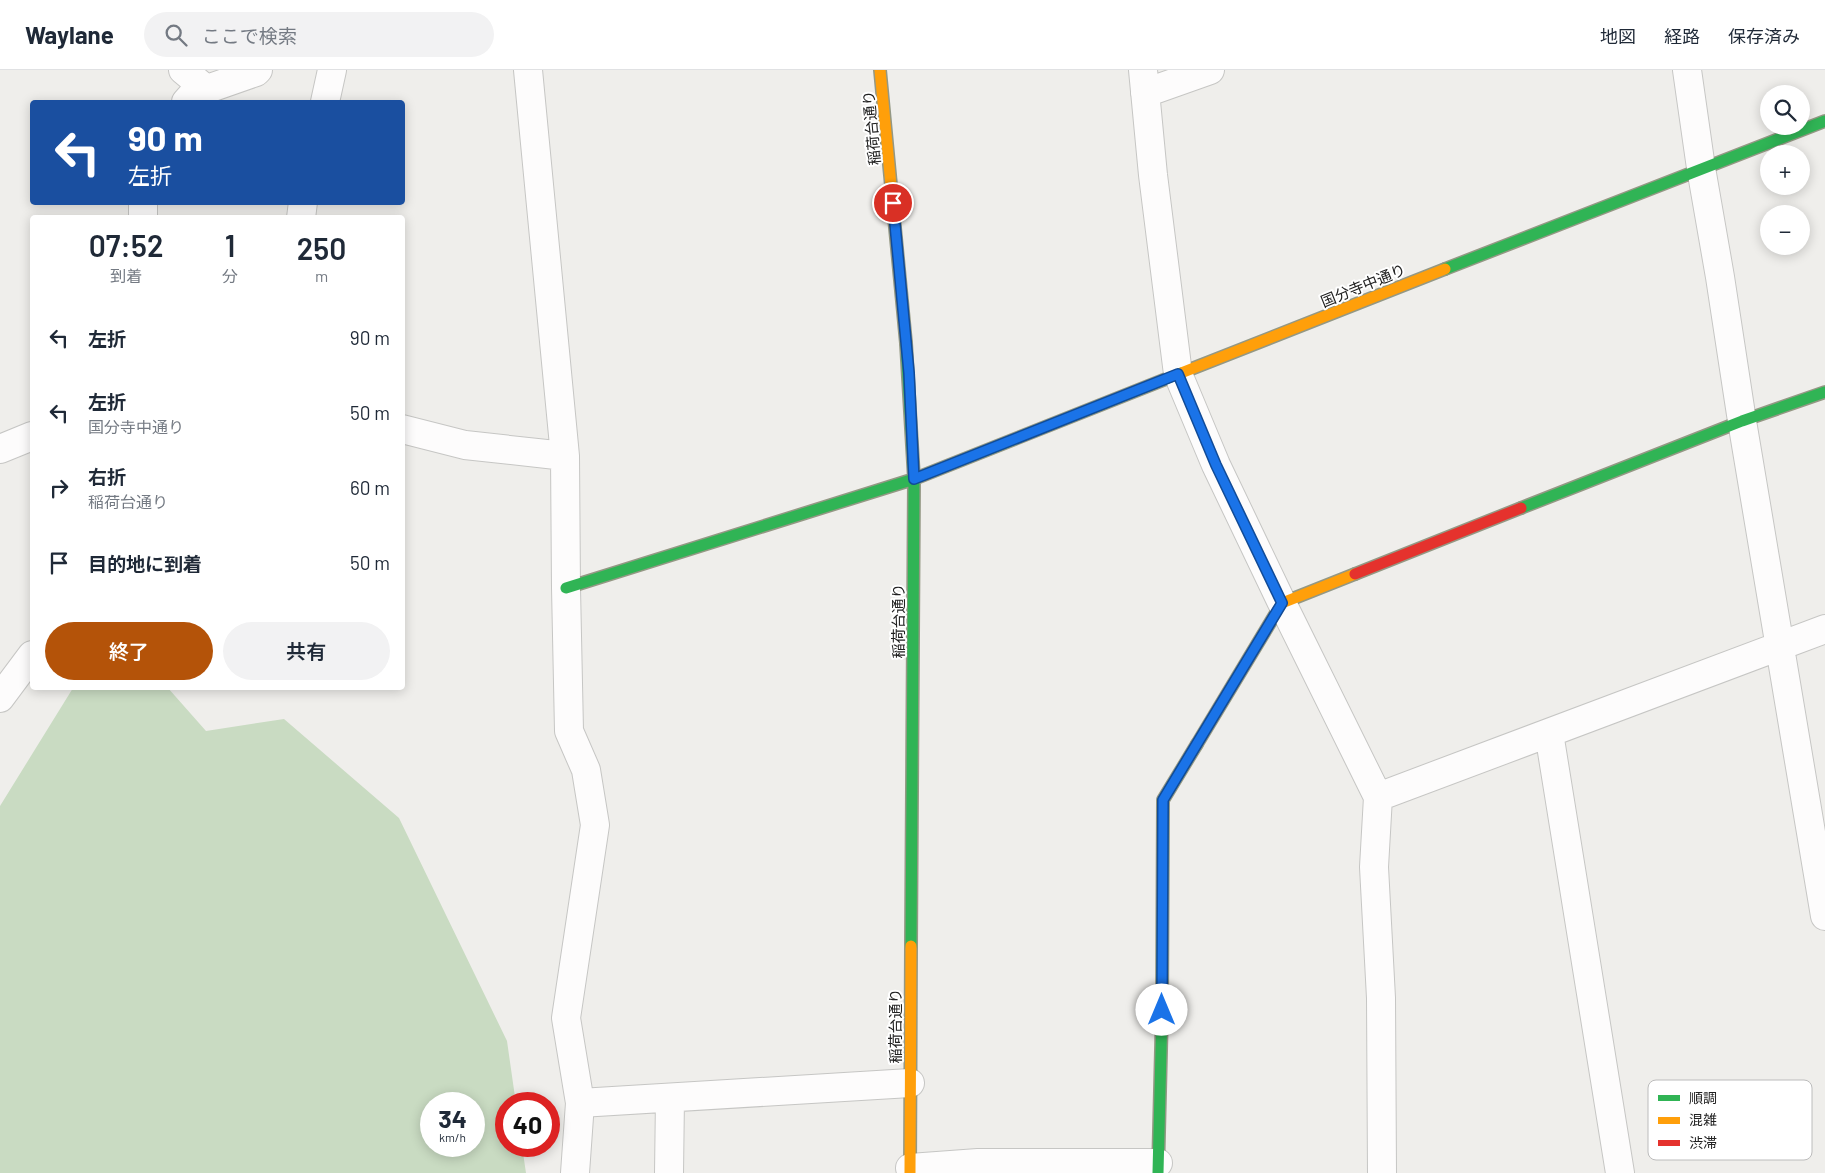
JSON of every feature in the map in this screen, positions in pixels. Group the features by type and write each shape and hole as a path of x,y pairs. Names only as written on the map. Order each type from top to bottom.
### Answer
{"street":[{"path":"183,70 197,96 258,70"},
{"path":"325,100 332,70"},
{"path":"528,70 565,456 569,731 586,770 595,826 566,1018 580,1103 575,1173"},
{"name":"稲荷台通り","path":"880,70 909,373 914,479 910,1170"},
{"path":"1210,70 1144,82 1153,175 1178,374 1216,465 1378,797 1374,867 1381,998 1382,1173"},
{"path":"1687,70 1742,421 1825,916"},
{"name":"国分寺中通り","path":"566,588 914,479 1701,168 1825,121"},
{"path":"910,1170 978,1163 1158,1168 1162,1010 1163,800 1282,603 1742,421 1825,392"},
{"path":"405,430 465,445 565,456"},
{"path":"0,449 30,437"},
{"path":"1378,797 1825,629"},
{"path":"0,698 30,658"},
{"path":"1549,733 1620,1173"},
{"path":"580,1103 910,1083"},
{"path":"669,1173 670,1098"}],"green space":[{"path":"72,690 170,690 206,731 284,719 399,818 507,1041 514,1092 495,1092 495,1157 524,1157 526,1173 0,1173 0,806"}],"traffic: fast":[{"path":"1445,269 1825,121"},
{"path":"906,343 914,479 911,946"},
{"path":"566,588 914,479 1181,373"},
{"path":"1521,508 1742,421 1825,392"},
{"path":"1158,1173 1162,1010 1163,800 1197,744"}],"traffic: slow":[{"path":"880,70 906,343"},
{"path":"1181,373 1445,269"},
{"path":"1197,744 1282,603 1355,574"},
{"path":"910,1173 911,946"}],"traffic: jam":[{"path":"1355,574 1521,508"}],"route":[{"path":"893,203 909,373 914,479 1178,374 1216,465 1282,603 1215,711 1163,800 1162,1010"}]}
